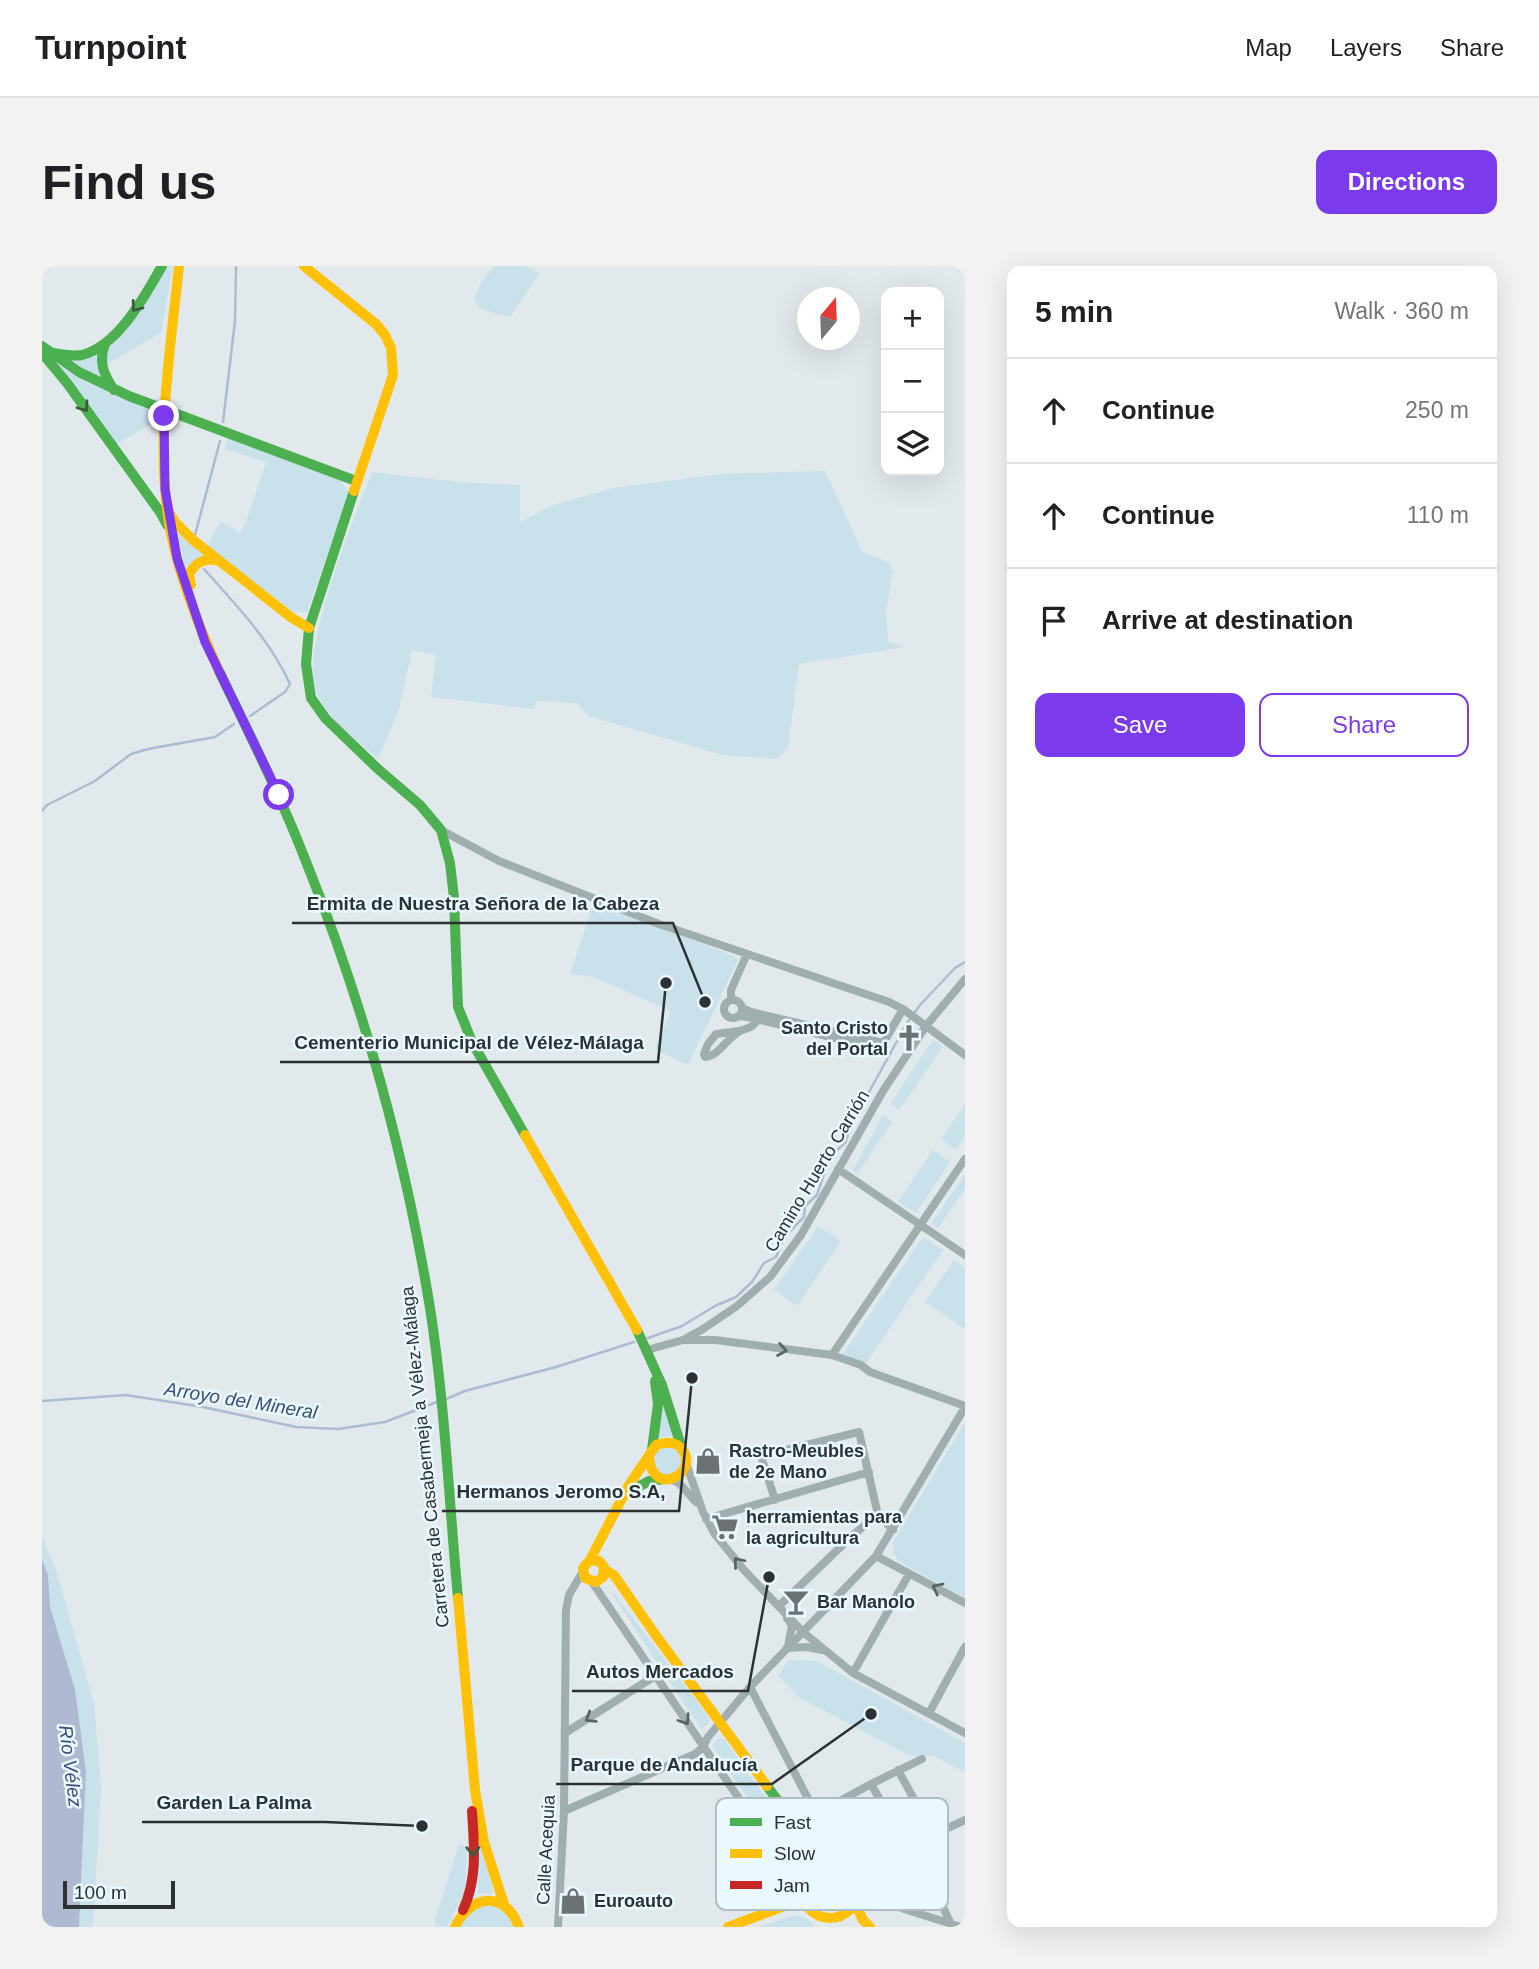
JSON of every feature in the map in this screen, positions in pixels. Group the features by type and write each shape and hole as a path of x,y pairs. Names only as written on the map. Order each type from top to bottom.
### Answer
{"street":[{"path":"44,351 83,355 105,344 146,294 162,266"},
{"path":"172,534 163,465 164,416 179,266"},
{"path":"303,266 370,318 391,346 394,361 393,375 309,628 307,680 311,698 318,709 378,769 421,805 441,830 499,861 659,924 889,1002 903,1009 965,1055"},
{"path":"105,344 101,356 102,368 114,390"},
{"path":"44,351 114,390 356,481"},
{"path":"44,351 160,512 172,534"},
{"path":"167,504 175,522 193,540 292,618 309,628"},
{"name":"Carretera de Casabermeja a Vélez-Málaga","path":"172,534 177,558 205,642 279,795 328,919 372,1053 397,1146 417,1237 440,1392 475,1790 484,1842 505,1905"},
{"path":"198,620 189,574 198,562 207,559 222,562"},
{"path":"441,830 450,863 454,898 458,1007 472,1042 596,1255 647,1350 669,1401 686,1463 714,1534 803,1632 825,1650 853,1672 965,1732"},
{"path":"731,1000 731,990 747,954"},
{"name":"Camino Huerto Carrión","path":"683,1340 737,1306 770,1277 801,1235 884,1091 926,1026 965,979"},
{"path":"881,1046 751,1012 741,1012 730,1018 724,1012 726,1003 737,1001 741,1012 758,1019 881,1046"},
{"path":"881,1046 903,1009"},
{"path":"739,1031 747,1030 758,1019"},
{"path":"832,1355 965,1159"},
{"path":"838,1169 965,1255"},
{"path":"715,1321 711,1329 715,1340"},
{"path":"564,1811 695,1754 703,1747 708,1737 751,1687 876,1556 965,1406 870,1372 861,1365 832,1355 715,1340 683,1340 647,1350"},
{"path":"652,1362 658,1404 650,1469 659,1477 679,1483 691,1494 705,1515"},
{"path":"775,1500 761,1455 859,1432 877,1515 892,1530"},
{"path":"682,1449 676,1443 663,1442 640,1466 601,1537 594,1573 655,1676 738,1798"},
{"path":"625,1494 649,1481 681,1474 686,1463"},
{"path":"705,1515 775,1500 869,1472"},
{"path":"781,1609 854,1534 877,1515"},
{"path":"876,1556 965,1603"},
{"path":"594,1573 629,1598 777,1798"},
{"name":"Calle Acequia","path":"558,1927 564,1811 566,1610 572,1589 594,1573"},
{"path":"853,1672 909,1574"},
{"path":"781,1609 792,1626 787,1648"},
{"path":"929,1713 965,1647"},
{"path":"787,1648 825,1650"},
{"path":"565,1733 655,1676"},
{"path":"751,1687 808,1798"},
{"path":"848,1798 922,1759"},
{"path":"898,1770 913,1798"},
{"path":"871,1784 880,1798"},
{"name":"Carretera de Casabermeja a Vélez-Málaga","path":"455,1927 469,1899 474,1879 472,1810 475,1790"},
{"path":"948,1828 965,1820"},
{"path":"463,1910 472,1903 494,1900 513,1912 522,1925"},
{"path":"728,1927 774,1910"},
{"path":"812,1910 827,1927"},
{"path":"817,1915 833,1918 842,1915 846,1910"},
{"path":"900,1910 961,1927"},
{"path":"944,1910 951,1924"}],"shaded area":[{"path":"165,266 173,266 161,333 105,365 107,351 152,293"},
{"path":"494,266 526,266 539,274 510,317 480,309 474,299 481,283"},
{"path":"101,351 105,381 64,358"},
{"path":"49,358 161,412 160,428 150,425 117,444"},
{"path":"227,436 341,481 349,493 307,612 294,612 209,548 209,541 221,521 240,533 266,462 225,449"},
{"path":"825,471 862,551 889,563 893,571 886,613 888,641 905,647 799,664 788,749 777,759 723,755 588,716 577,703 537,701 533,709 431,697 436,655 412,650 399,709 378,759 336,721 317,693 313,673 322,616 342,551 372,472 458,482 520,485 520,522 553,505 613,488 720,474"},
{"path":"175,526 207,554 186,570"},
{"path":"594,902 739,958 688,1065 655,1049 671,1011 593,977 570,974"},
{"path":"933,1040 943,1047 899,1110 890,1104"},
{"path":"965,1104 965,1137 956,1150 941,1139"},
{"path":"883,1115 892,1122 857,1174 853,1170"},
{"path":"933,1150 950,1162 916,1213 898,1202"},
{"path":"965,1174 965,1189 938,1228 931,1224"},
{"path":"818,1226 841,1241 797,1306 774,1290"},
{"path":"923,1237 943,1250 866,1363 843,1354"},
{"path":"954,1260 965,1268 965,1329 925,1302"},
{"path":"664,1401 675,1436 658,1437"},
{"path":"965,1422 965,1598 896,1560 892,1544"},
{"path":"667,1447 677,1451 681,1461 677,1471 667,1475 657,1471 653,1461 657,1451"},
{"path":"42,1536 57,1573 94,1704 101,1787 93,1927 79,1927 86,1772 75,1689 50,1607 48,1574 42,1560"},
{"path":"614,1593 707,1715 709,1722 702,1730 612,1594"},
{"path":"789,1660 817,1661 965,1743 965,1772 934,1756 907,1754 798,1697 778,1676"},
{"path":"720,1738 724,1739 766,1798 748,1798 712,1745"},
{"path":"479,1837 494,1893 478,1894"},
{"path":"459,1845 467,1847 465,1892 447,1927 435,1927 435,1920"},
{"path":"488,1905 504,1912 514,1927 460,1927 469,1912"},
{"path":"794,1915 808,1919 814,1927 759,1927"}],"water":[{"name":"Río Vélez","path":"42,1560 48,1574 50,1607 75,1689 86,1772 79,1927 42,1927"}],"waterway":[{"path":"223,422 235,321 236,266"},
{"path":"195,535 220,441"},
{"path":"204,569 262,638 290,684 285,692 250,716"},
{"path":"42,811 47,805 95,781 131,754 215,737 234,724"},
{"name":"Arroyo del Mineral","path":"648,1338 682,1326 736,1297 752,1282 764,1263 776,1257 784,1237 804,1217 805,1206 817,1195 825,1171 837,1150 845,1143 852,1123 907,1023 955,968 965,962"},
{"name":"Arroyo del Mineral","path":"446,1399 465,1391 556,1367 634,1342"},
{"name":"Arroyo del Mineral","path":"42,1401 126,1395 203,1407 296,1427 338,1429 385,1422 437,1402"}],"traffic: fast":[{"path":"49,352 82,355 107,342 129,318 162,266"},
{"path":"105,344 103,368 114,390"},
{"path":"42,346 79,372 129,396 356,481"},
{"path":"42,353 67,383 167,525"},
{"path":"354,491 309,628 306,664 311,698 326,719 420,805 441,830 450,863 454,898 458,1007 472,1042 525,1135"},
{"path":"219,671 285,811 326,913 363,1024 395,1137 420,1251 435,1344 458,1598"},
{"path":"637,1330 662,1385 682,1449"},
{"path":"652,1450 658,1404 655,1381"},
{"path":"627,1493 649,1481 664,1479"},
{"path":"767,1786 776,1798"}],"traffic: slow":[{"path":"179,266 165,400 166,501 171,534 185,587 219,671"},
{"path":"304,266 376,324 391,348 393,375 354,491"},
{"path":"170,514 193,540 292,618 309,628"},
{"path":"191,585 189,574 195,566 205,560 219,561"},
{"path":"525,1135 637,1330"},
{"path":"590,1560 599,1561 604,1567 603,1577 596,1582 585,1578 583,1568 590,1560 629,1485 656,1445 670,1443 679,1446 686,1458 685,1467 673,1478 658,1477 652,1469 649,1456"},
{"path":"605,1570 614,1575 767,1786"},
{"path":"458,1598 475,1790 484,1842 504,1904"},
{"path":"455,1927 470,1908 488,1901 505,1907 519,1927"},
{"path":"728,1927 774,1910"},
{"path":"810,1910 825,1918 835,1918 850,1910"},
{"path":"858,1910 870,1927"}],"traffic: jam":[{"path":"463,1910 473,1874 472,1811"}],"place":[{"name":"Cementerio Municipal de Vélez-Málaga","path":"666,983"},
{"name":"Ermita de Nuestra Señora de la Cabeza","path":"705,1002"},
{"name":"Santo Cristo del Portal","path":"909,1038"},
{"name":"Hermanos Jeromo S.A,","path":"692,1378"},
{"name":"Rastro-Meubles de 2e Mano","path":"708,1461"},
{"name":"herramientas para la agricultura","path":"725,1527"},
{"name":"Autos Mercados","path":"769,1577"},
{"name":"Bar Manolo","path":"796,1602"},
{"name":"Parque de Andalucía","path":"871,1714"},
{"name":"Garden La Palma","path":"422,1826"},
{"name":"Euroauto","path":"573,1901"}],"route":[{"path":"164,416 165,489 177,558 205,642 279,795"}]}
